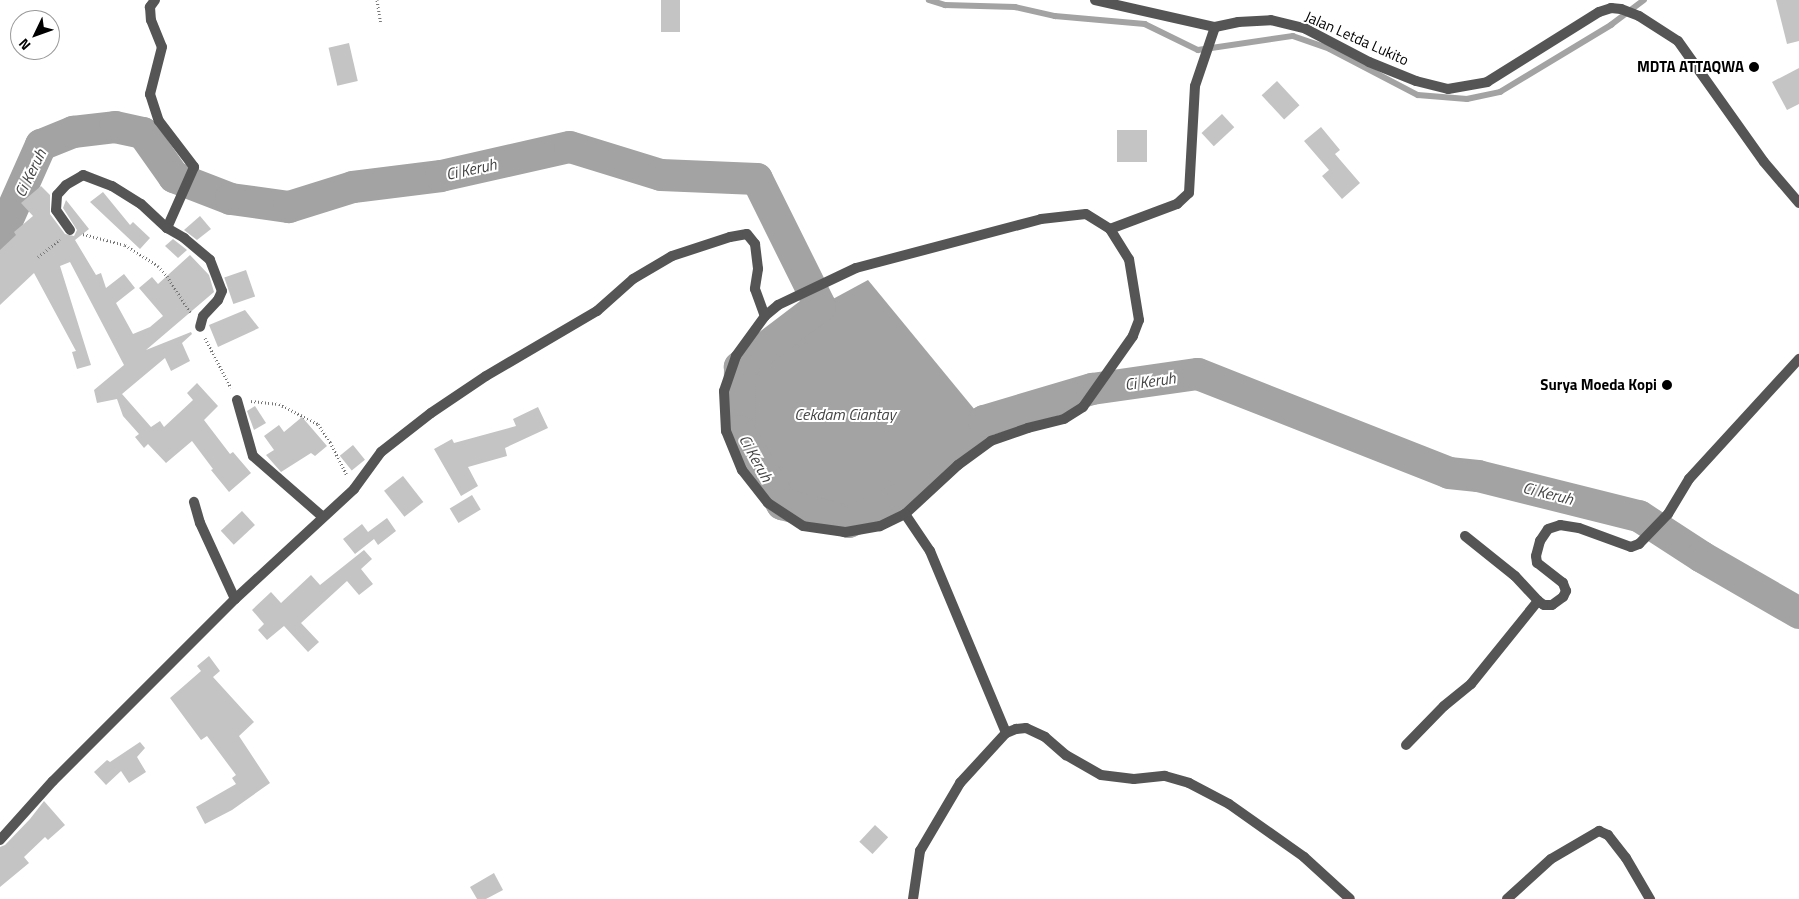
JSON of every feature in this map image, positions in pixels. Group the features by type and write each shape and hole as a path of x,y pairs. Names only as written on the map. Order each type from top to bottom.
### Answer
{"street":[{"path":"155,0 150,7 152,20 162,47 150,94 160,121 194,167 167,228"},
{"name":"Jalan Letda Lukito","path":"1095,0 1214,31 1238,22 1271,20 1306,29 1369,62 1416,81 1448,89 1488,82 1599,12 1611,8 1621,8 1639,16 1678,41 1764,162 1799,203"},
{"path":"1110,229 1177,204 1189,193 1195,86 1214,31"},
{"path":"70,230 56,210 57,195 66,184 83,175 112,186 141,204 167,228 184,238 210,260 222,290 218,300 203,316 200,327"},
{"path":"1086,214 1110,229 1129,259 1139,320 1133,336 1083,407 1064,419 1028,428 991,441 958,465 905,514 880,526 845,532 803,526 768,503 742,470 726,431 724,391 736,356 765,316 778,305 856,268 1042,219 1086,214"},
{"path":"0,840 53,781 235,599 354,489 381,452 431,413 486,376 588,316 633,279 672,256 730,237 747,234 755,244 758,269 755,289 765,316"},
{"path":"1465,536 1515,576 1538,601 1544,605 1552,605 1563,597 1566,591 1563,583 1537,563 1536,556 1540,540 1548,529 1560,525 1579,528 1631,546 1640,544 1668,514 1689,479 1758,406 1799,359"},
{"path":"237,400 254,456 322,517"},
{"path":"194,502 200,523 235,599"},
{"path":"905,514 930,551 1006,734"},
{"path":"1406,745 1444,706 1471,684 1538,601"},
{"path":"913,899 920,851 960,782 977,762 1006,734 1016,729 1026,728 1045,736 1066,755 1102,775 1134,780 1165,776 1189,783 1229,804 1304,857 1350,899"},
{"path":"1507,899 1551,859 1599,831 1608,835 1626,858 1650,899"}],"path":[{"path":"377,0 381,24"}],"water":[{"name":"Cekdam Ciantay","path":"868,280 984,421 972,443 903,498 849,522 782,504 739,431 742,369 820,306"}],"building":[{"path":"661,0 680,0 680,32 661,32"},
{"path":"1776,0 1799,0 1799,41 1787,44"},
{"path":"349,43 358,81 337,86 329,48"},
{"path":"1799,68 1799,104 1787,110 1772,82"},
{"path":"1277,81 1300,105 1284,119 1262,95"},
{"path":"1222,114 1234,127 1214,146 1202,133"},
{"path":"1321,127 1340,150 1335,154 1360,183 1342,199 1322,176 1329,170 1304,141"},
{"path":"1117,130 1147,130 1147,162 1117,162"},
{"path":"41,186 50,195 50,214 65,234 74,236 77,230 63,208 66,200 89,229 75,240 96,275 101,273 106,288 124,274 135,288 116,303 133,334 150,327 163,316 139,288 152,277 158,284 190,255 209,275 214,292 146,350 191,332 192,334 182,343 190,361 171,371 165,358 122,394 151,427 160,421 164,427 193,400 187,393 197,383 218,406 204,420 230,454 233,452 251,473 229,492 211,470 213,469 192,441 166,463 148,444 144,448 135,437 139,434 123,416 117,399 97,403 94,390 124,365 70,262 60,266 91,365 77,369 72,352 76,351 34,273 0,305 0,250 16,235 14,232 33,216 21,203"},
{"path":"103,192 130,225 133,222 150,238 140,249 90,202"},
{"path":"200,216 211,229 197,240 184,230"},
{"path":"173,239 187,250 178,258 165,246"},
{"path":"246,270 255,296 233,304 224,277"},
{"path":"245,310 259,328 218,347 209,325"},
{"path":"255,406 266,423 254,430 247,411"},
{"path":"538,407 548,428 505,448 507,456 468,467 478,486 461,496 434,449 452,439 454,443 516,426 513,419"},
{"path":"302,417 327,446 315,456 311,453 281,472 266,455 274,450 264,436 279,425 284,432"},
{"path":"353,445 365,460 352,470 340,456"},
{"path":"403,476 423,502 404,517 384,491"},
{"path":"472,495 481,510 458,523 450,508"},
{"path":"242,511 255,525 234,545 221,531"},
{"path":"387,518 396,531 378,545 374,539 355,554 343,539 362,524 368,532"},
{"path":"364,550 372,559 361,569 373,584 359,595 347,581 301,623 319,642 308,652 284,626 267,640 258,630 264,624 252,610 271,592 281,603 311,575 320,585"},
{"path":"209,656 220,671 213,677 254,722 239,736 270,783 232,810 205,824 196,807 236,784 232,778 236,775 207,736 201,740 170,698 201,671 197,666"},
{"path":"140,742 145,748 137,757 146,772 129,783 121,771 106,785 94,772 107,760 110,762"},
{"path":"44,801 65,825 48,840 45,837 24,857 29,863 0,887 0,847 5,845 30,819"},
{"path":"875,825 888,837 872,854 859,842"},
{"path":"494,873 503,890 486,899 477,899 470,887"}],"waterway":[{"path":"929,0 945,5 1015,7 1055,16 1145,24 1198,50 1293,36 1330,49 1418,95 1467,99 1500,92 1611,25 1644,0"},
{"name":"Ci Keruh","path":"0,237 41,145 73,132 115,127 143,133 174,177 231,199 289,207 353,187 441,176 570,147 661,175 757,179 820,306 740,367 739,431 782,504 849,522 903,498 984,421 1092,389 1198,374 1449,473 1478,476 1639,516 1702,557 1799,613"}],"place":[{"name":"MDTA ATTAQWA","path":"1754,67"},
{"name":"Surya Moeda Kopi","path":"1667,385"}]}
